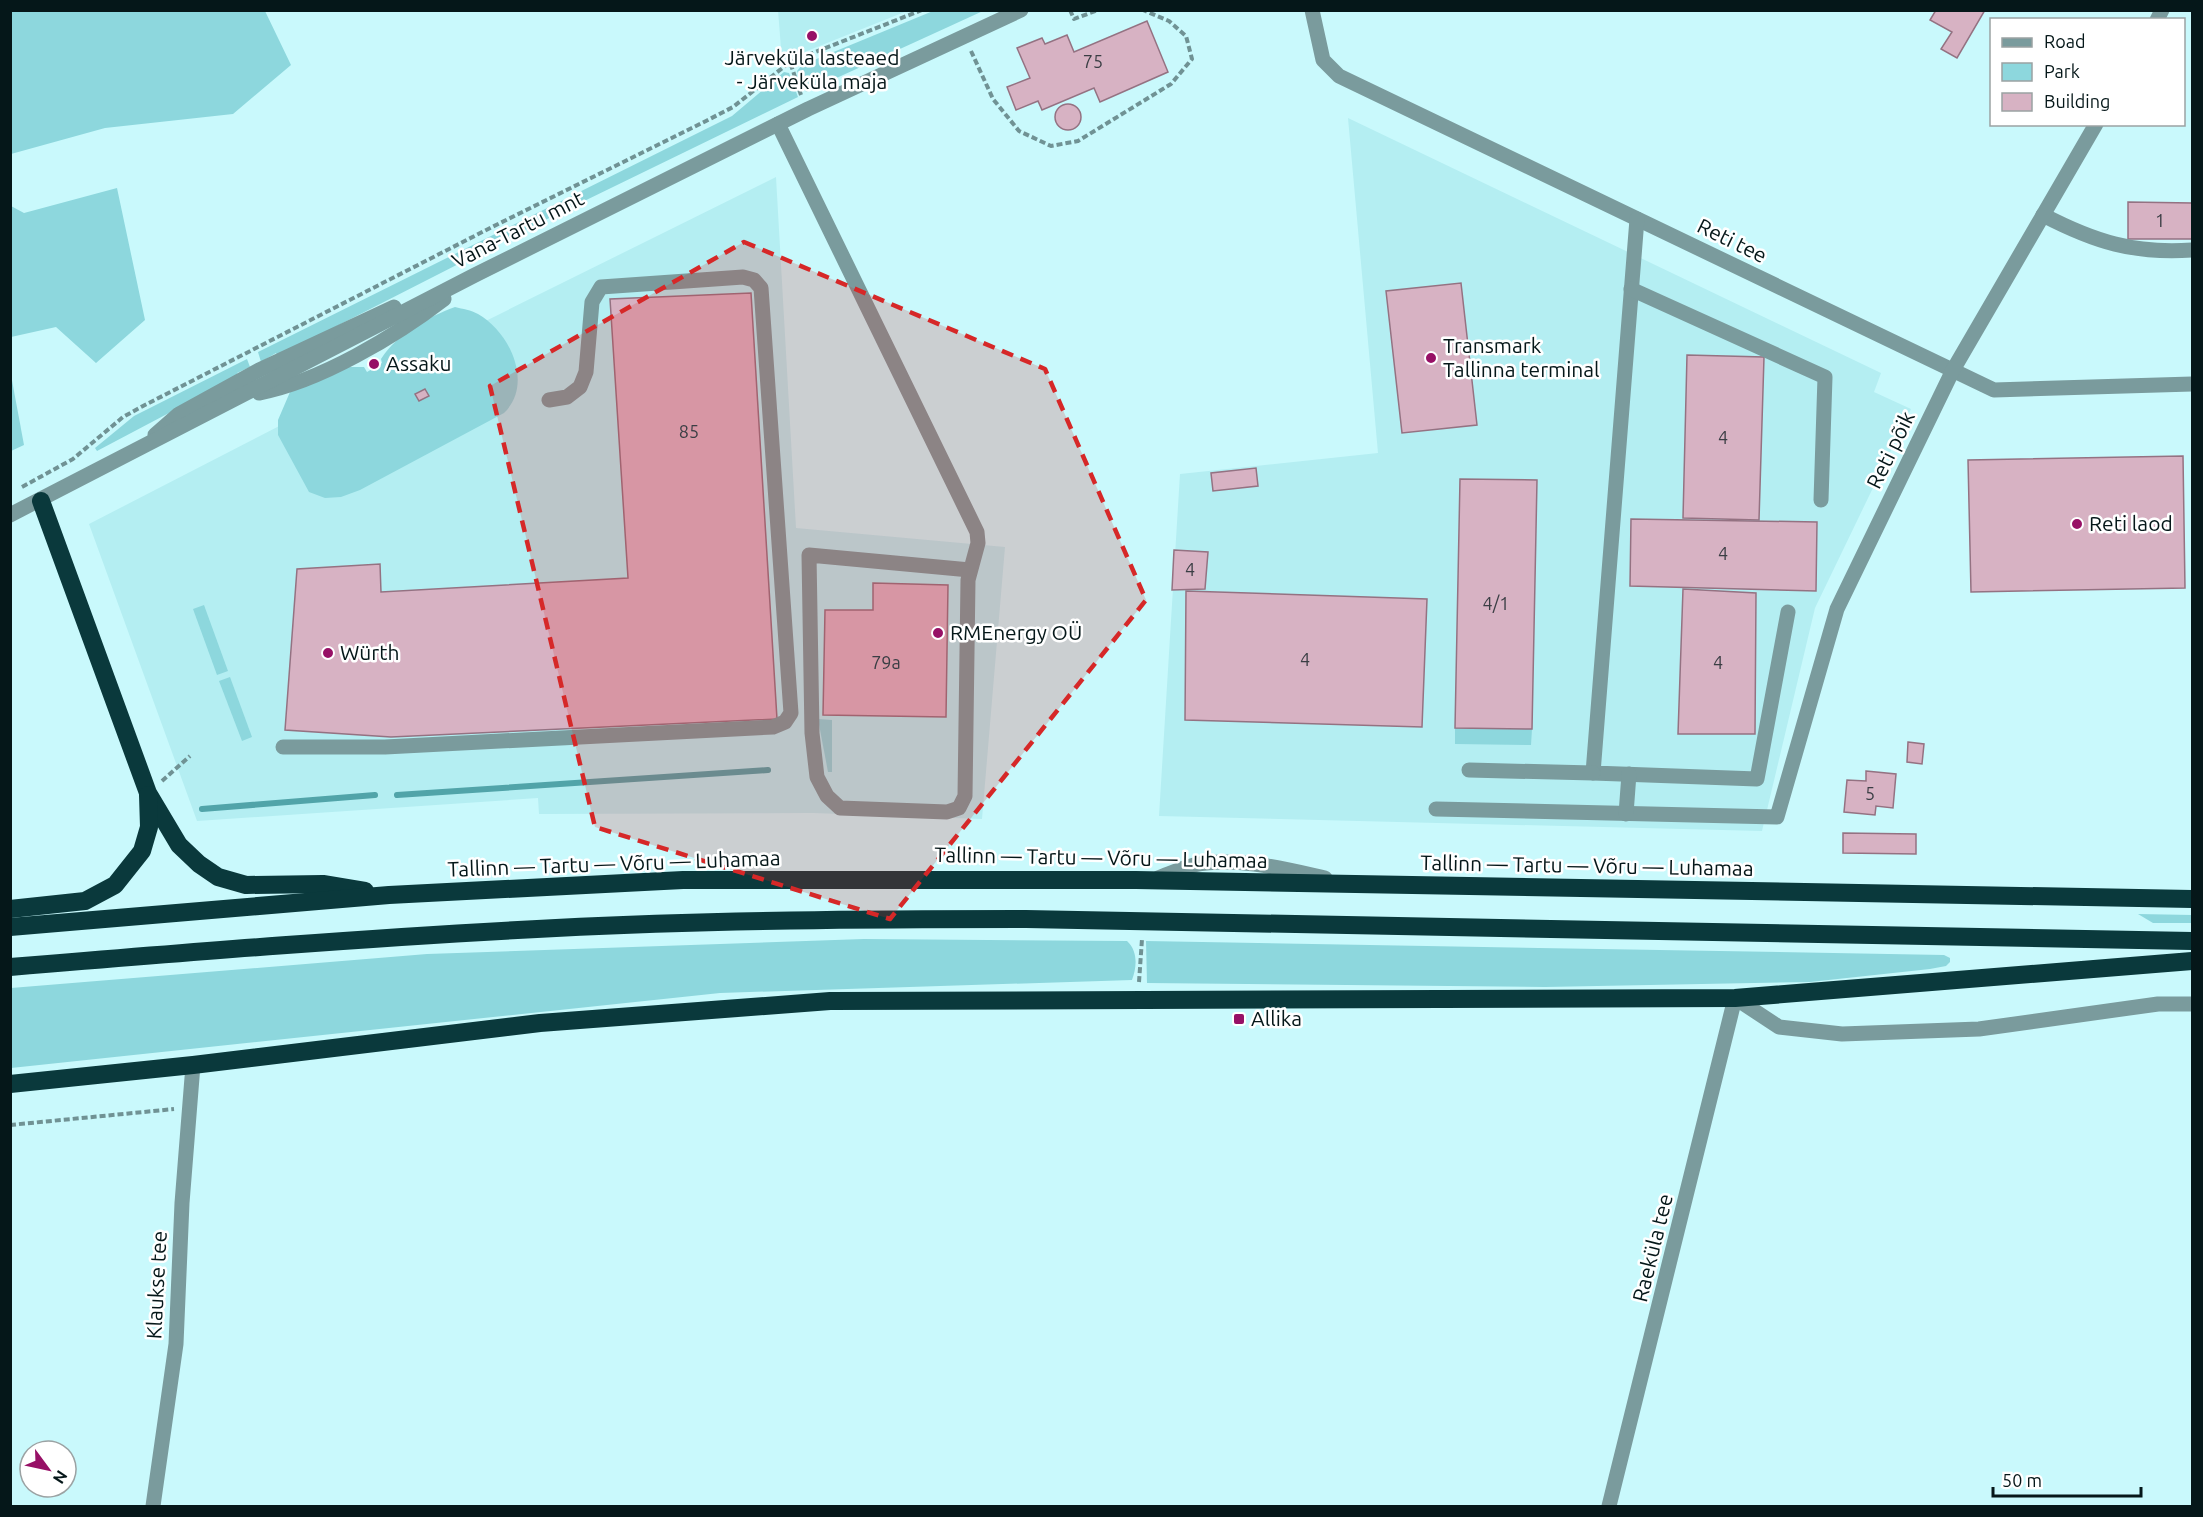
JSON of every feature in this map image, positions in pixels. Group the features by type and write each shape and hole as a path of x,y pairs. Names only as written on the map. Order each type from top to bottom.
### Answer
{"highway":[{"path":"41,501 148,793 179,845 218,878 246,885 323,884 389,895"},
{"path":"10,909 84,901 115,885 142,850 149,827 148,793"},
{"name":"Tallinn — Tartu — Võru — Luhamaa","path":"10,927 389,895 683,880 1151,880 2193,898"},
{"path":"10,967 343,940 545,928 884,919 1048,919 2193,941"},
{"path":"10,1084 194,1065 540,1023 830,1001 1735,998 2193,961"}],"street":[{"name":"Vana-Tartu mnt","path":"10,515 475,275 808,109 1021,10"},
{"name":"Reti tee","path":"1312,10 1323,60 1339,76 1994,390 2193,384"},
{"path":"778,124 977,532 978,543 968,580 966,796 959,808 946,812 840,808 826,796 817,777 812,733 809,555 970,570"},
{"name":"Reti põik","path":"1626,814 1777,817 1837,609 1953,370 2095,126"},
{"path":"2043,215 2061,225 2128,249 2193,250"},
{"path":"1593,773 1637,219"},
{"path":"140,449 179,414 259,370 368,318 475,275"},
{"path":"283,747 385,747 468,743 773,727 785,722 791,713 761,288 754,280 742,277 601,286 592,302 586,372 580,387 567,397 549,400"},
{"path":"1631,289 1825,377 1821,500"},
{"path":"1469,770 1758,779 1788,612"},
{"path":"1436,810 1626,814 1629,774"},
{"path":"1735,998 1779,1027 1842,1034 1980,1029 2158,1004 2193,1004"},
{"name":"Raeküla tee","path":"1610,1506 1735,998"},
{"name":"Klaukse tee","path":"153,1506 176,1344 182,1203 194,1065"}],"path":[{"path":"21,488 88,449 123,417 142,406 733,107 790,62 922,10"},
{"path":"1070,10 1074,19 1098,10"},
{"path":"965,36 993,99 1019,131 1051,146 1078,141 1172,84 1192,59 1185,36 1169,21 1143,10"},
{"path":"790,62 794,78 808,109"},
{"path":"148,793 190,756"},
{"path":"10,1125 190,1108"}],"highlighted area":[{"path":"744,242 1045,369 1146,600 890,919 595,827 490,386"}],"shaded area":[{"name":"Järveküla lasteaed - Järveküla maja","path":"778,10 907,10 907,11 782,61"},
{"path":"1348,118 1881,373 1874,392 1911,409 1815,608 1762,831 1159,816 1180,474 1378,453"},
{"path":"776,177 796,528 1005,547 982,819 813,813 539,814 538,798 197,821 89,524 419,354"}],"green space":[{"path":"11,10 265,11 291,65 233,114 105,128 11,154"},
{"path":"933,11 983,11 806,92 797,71 802,65"},
{"path":"784,72 789,73 798,97 537,224 278,356 276,353 261,362 258,352 732,116"},
{"path":"117,188 145,320 96,363 56,327 11,337 11,206 24,213"},
{"path":"455,307 475,313 490,322 508,346 514,359 517,388 513,401 504,413 360,490 341,497 325,498 309,492 278,435 278,420 290,392 338,367 364,367 367,372 382,363 381,359 404,334 423,321"},
{"path":"247,359 250,367 237,373 239,376 97,451 95,448 134,416"},
{"path":"11,375 24,445 10,451"},
{"path":"204,605 228,671 217,675 193,609"},
{"path":"230,677 252,737 242,741 219,681"},
{"path":"818,719 832,720 832,772 828,772"},
{"path":"1455,728 1532,729 1531,745 1455,744"},
{"path":"2138,914 2192,915 2192,923 2153,923"},
{"path":"864,939 1127,941 1135,954 1136,965 1132,980 720,993 11,1068 11,988 427,954"},
{"path":"1146,941 1944,955 1950,958 1950,962 1946,966 1930,969 1810,982 1545,987 1147,983"}],"building":[{"path":"1936,10 1985,10 1957,58 1941,49 1952,32 1930,20"},
{"path":"1147,21 1168,72 1100,102 1094,88 1042,110 1038,101 1016,110 1007,87 1030,78 1017,48 1042,38 1045,44 1067,35 1074,52"},
{"path":"1068,104 1077,108 1081,117 1077,126 1068,130 1059,126 1055,117 1059,108"},
{"path":"2128,202 2192,203 2192,239 2128,239"},
{"name":"Transmark Tallinna terminal","path":"1461,283 1477,425 1402,433 1386,291"},
{"path":"751,293 777,719 391,737 285,730 297,569 380,564 381,592 628,578 610,299"},
{"path":"1687,355 1764,357 1759,520 1683,518"},
{"path":"425,389 429,396 419,401 415,394"},
{"name":"Reti laod","path":"2183,456 2185,588 1971,592 1968,460"},
{"path":"1256,468 1258,486 1213,491 1211,473"},
{"path":"1460,479 1537,480 1532,729 1455,728"},
{"path":"1631,519 1817,522 1816,591 1630,586"},
{"path":"1174,550 1208,552 1205,589 1172,590"},
{"path":"873,583 948,585 946,717 823,715 825,610 873,610"},
{"path":"1683,589 1756,593 1755,734 1678,734"},
{"path":"1186,591 1427,599 1422,727 1185,720"},
{"path":"1908,742 1924,744 1922,764 1907,762"},
{"path":"1866,771 1896,774 1893,808 1876,806 1875,815 1844,812 1847,780 1866,781"},
{"path":"1843,833 1916,834 1916,854 1843,853"}],"waterway":[{"path":"397,795 768,770"},
{"path":"202,809 375,795"}],"place":[{"name":"Järveküla lasteaed - Järveküla maja","path":"812,36"},
{"name":"Transmark Tallinna terminal","path":"1431,358"},
{"name":"Assaku","path":"374,364"},
{"name":"Reti laod","path":"2077,524"},
{"name":"RMEnergy OÜ","path":"938,633"},
{"name":"Würth","path":"328,653"},
{"name":"Allika","path":"1239,1019"}]}
